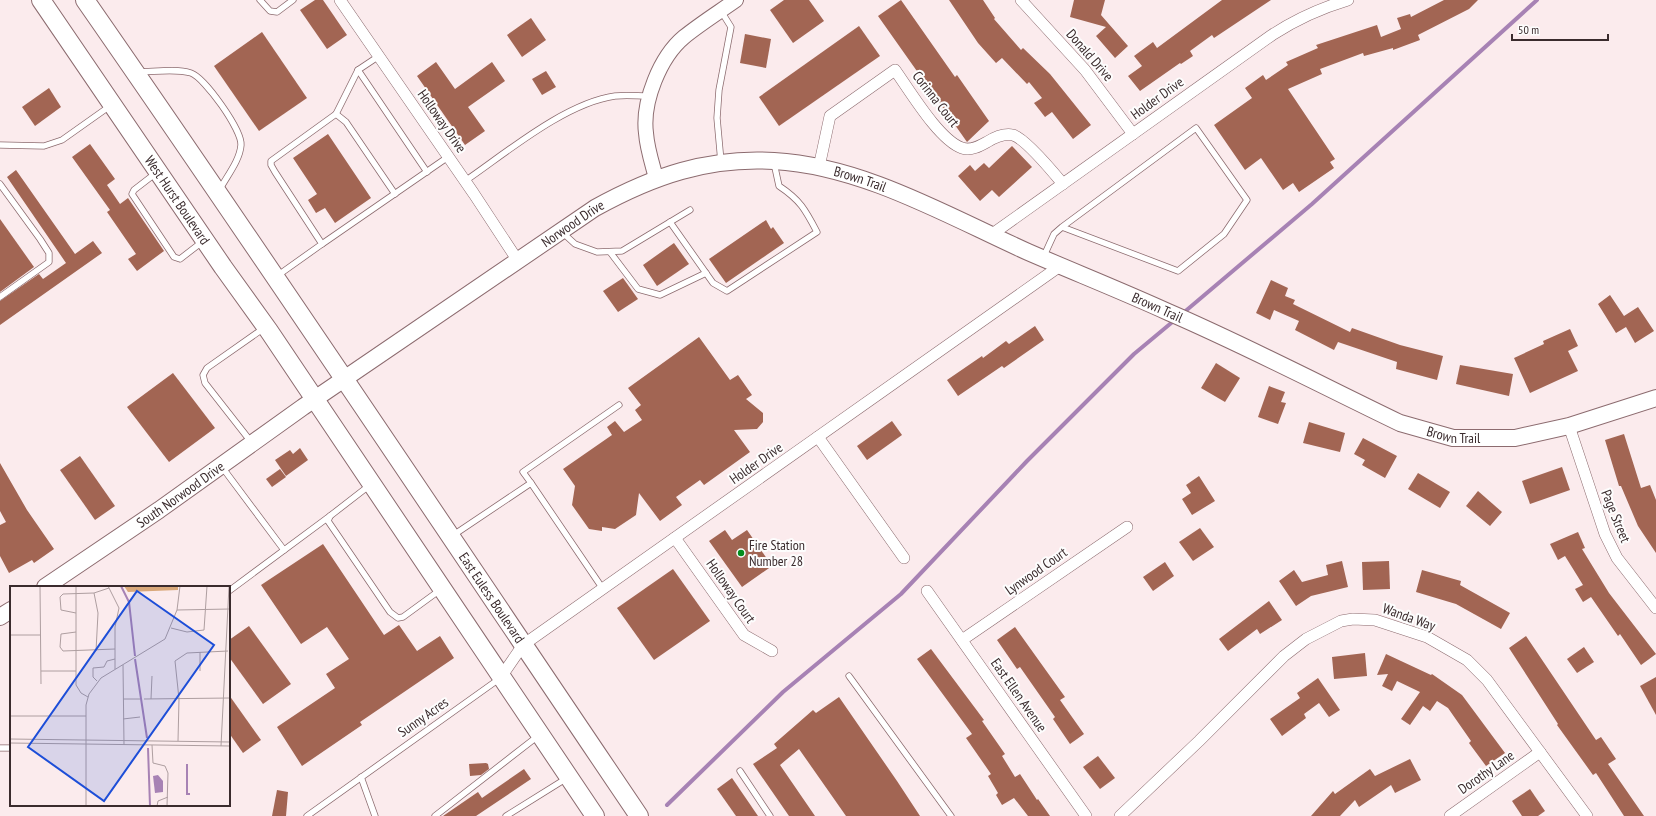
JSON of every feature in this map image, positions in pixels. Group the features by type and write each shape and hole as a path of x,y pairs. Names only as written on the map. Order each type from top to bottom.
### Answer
{"main road":[{"name":"West Hurst Boulevard","path":"40,0 315,399"},
{"path":"85,0 345,378"},
{"name":"Brown Trail","path":"656,178 687,168 721,162 773,161 819,167 858,177 887,188 1060,266 1169,312 1400,424 1452,438 1515,438 1569,426 1656,398"},
{"name":"Norwood Drive","path":"315,399 595,208 624,192 656,178"},
{"name":"East Euless Boulevard","path":"345,378 450,537 639,816"},
{"path":"315,399 595,816"},
{"name":"South Norwood Drive","path":"46,586 221,466 315,399"},
{"path":"0,617 10,611"}],"street":[{"name":"Holloway Drive","path":"340,0 465,181 518,261"},
{"path":"656,178 646,132 651,96 663,61 683,38 736,0"},
{"name":"Holder Drive","path":"991,235 1289,24 1328,6 1348,0"},
{"name":"Donald Drive","path":"1026,2 1085,70 1133,134"},
{"name":"Corinna Court","path":"819,167 830,116 895,70 932,122 952,144 964,149 977,148 1001,135 1012,135 1022,140 1063,184"},
{"path":"1039,281 1043,258"},
{"name":"Holder Drive","path":"501,677 523,645 1060,266"},
{"name":"Page Street","path":"1569,426 1585,479 1605,534 1617,558 1656,608"},
{"path":"818,437 904,558"},
{"name":"Lynwood Court","path":"962,640 1127,527"},
{"name":"Holloway Court","path":"675,538 744,635 772,651"},
{"name":"East Ellen Avenue","path":"927,592 1086,816"},
{"name":"Wanda Way","path":"1120,816 1199,741 1284,656 1306,639 1341,621 1375,620 1427,637 1467,660 1486,680 1587,816"},
{"name":"Dorothy Lane","path":"1450,816 1540,752"}],"lane":[{"path":"260,0 270,11 277,12 293,0"},
{"path":"721,11 731,27 719,90 717,118 721,162"},
{"path":"322,244 271,165 274,158 336,114 358,70 379,56"},
{"path":"358,70 427,172"},
{"path":"135,72 191,73 202,81 236,128 241,138 241,147 231,170 218,193"},
{"path":"465,181 541,129 574,109 600,99 616,96 651,96"},
{"path":"0,145 44,146 62,140 112,104"},
{"path":"336,114 346,122 395,194"},
{"path":"1043,258 1054,234 1062,227 1196,128 1247,200 1224,234 1178,271 1062,227"},
{"path":"275,277 448,157"},
{"path":"670,222 713,284 727,291 817,232 806,211 796,197 779,186 773,161"},
{"path":"158,172 134,190 132,194 174,257 180,259 204,240"},
{"path":"0,184 49,253 49,262 0,297"},
{"path":"561,231 575,244 597,252 622,251 690,210"},
{"path":"610,252 638,289 660,295 706,273"},
{"path":"252,443 206,383 203,375 207,368 266,327"},
{"path":"603,589 523,472 619,404"},
{"path":"221,466 284,550"},
{"path":"450,537 531,483"},
{"path":"230,590 372,484"},
{"path":"330,516 328,521 390,612 398,618 404,617 442,589"},
{"path":"849,676 951,816"},
{"name":"Sunny Acres","path":"307,816 501,677"},
{"path":"435,816 540,735"},
{"path":"740,771 770,816"},
{"path":"360,777 375,816"},
{"path":"506,816 569,777"}],"building":[{"path":"315,0 323,0 347,35 327,49 300,10"},
{"path":"784,0 809,0 824,21 793,43 770,10"},
{"path":"901,0 955,77 957,75 989,121 967,142 878,16"},
{"path":"949,0 983,0 995,18 994,19 1021,50 1023,48 1050,74 1091,125 1073,139 1052,112 1045,117 1034,103 1042,98 1029,82 1027,84 1002,58 996,63 978,43"},
{"path":"1074,0 1105,0 1101,15 1128,46 1115,58 1096,36 1106,27 1070,17"},
{"path":"1222,0 1271,0 1214,38 1212,35 1190,51 1193,56 1181,64 1180,63 1140,91 1128,76 1142,66 1134,56 1153,42 1157,48"},
{"path":"1444,0 1478,0 1469,9 1418,35 1420,40 1393,50 1393,48 1364,56 1363,53 1320,69 1322,74 1288,89 1335,159 1330,162 1334,168 1299,192 1293,183 1283,190 1261,158 1245,170 1214,125 1252,98 1245,88 1263,75 1266,80 1288,65 1286,62 1318,48 1316,45 1377,25 1381,37 1401,29 1397,18 1410,14 1411,17"},
{"path":"531,18 546,40 522,57 507,35"},
{"path":"859,26 880,56 779,126 759,97"},
{"path":"262,32 307,98 259,131 214,66"},
{"path":"745,34 771,39 766,68 740,63"},
{"path":"436,62 455,89 492,62 505,81 468,107 485,131 465,145 417,76"},
{"path":"546,71 556,87 542,95 532,79"},
{"path":"49,88 61,107 35,126 22,107"},
{"path":"328,134 371,198 335,223 325,208 316,213 308,200 317,194 293,158"},
{"path":"90,144 115,179 107,185 120,204 128,198 164,251 137,271 128,259 136,254 107,212 110,210 72,157"},
{"path":"1012,146 1032,167 999,197 992,190 980,201 958,176 970,165 975,171 984,163 989,168"},
{"path":"16,170 75,254 93,241 102,253 0,325 0,301 39,274 43,279 66,263 7,177"},
{"path":"0,219 34,267 0,292"},
{"path":"766,220 771,229 773,227 784,243 726,283 709,259"},
{"path":"674,243 689,264 657,286 643,265"},
{"path":"623,278 638,299 618,312 603,291"},
{"path":"1271,280 1288,288 1285,296 1295,300 1293,304 1350,332 1352,328 1400,345 1443,356 1437,380 1396,369 1397,362 1338,342 1334,350 1295,330 1299,321 1274,310 1270,320 1256,313"},
{"path":"1610,295 1624,316 1638,307 1654,331 1635,343 1626,327 1616,333 1598,304"},
{"path":"1035,326 1044,340 1004,368 1002,366 958,396 947,380 982,356 983,358 1006,341 1009,344"},
{"path":"1570,329 1578,346 1568,351 1578,371 1530,393 1514,358 1544,344 1543,341"},
{"path":"699,337 730,380 738,375 752,395 746,399 763,413 763,422 757,429 734,430 750,452 704,485 700,480 676,497 682,505 660,521 639,493 636,515 615,529 602,527 602,531 589,529 572,505 575,486 563,469 612,435 607,427 615,421 624,432 642,420 635,410 641,405 628,388"},
{"path":"1216,363 1240,378 1225,402 1201,388"},
{"path":"1460,365 1513,374 1509,396 1456,384"},
{"path":"173,373 215,428 169,462 127,407"},
{"path":"1269,386 1285,392 1281,402 1286,403 1278,424 1258,417"},
{"path":"892,421 902,435 867,460 857,446"},
{"path":"1309,422 1345,433 1340,452 1303,443"},
{"path":"1624,434 1641,488 1650,485 1656,500 1656,553 1638,526 1621,486 1619,486 1605,440"},
{"path":"1363,438 1397,456 1385,478 1362,465 1365,460 1354,454"},
{"path":"300,448 308,460 286,476 275,460 290,450 293,454"},
{"path":"80,456 115,506 95,520 60,470"},
{"path":"0,463 27,510 54,549 34,563 32,560 9,573 0,556 0,525 6,522 0,511"},
{"path":"1562,467 1570,490 1530,504 1522,481"},
{"path":"280,469 286,477 272,487 266,479"},
{"path":"1418,473 1450,492 1440,508 1408,489"},
{"path":"1199,476 1215,501 1192,515 1182,499 1191,493 1186,485"},
{"path":"1478,491 1502,512 1490,526 1466,506"},
{"path":"1200,528 1214,547 1193,561 1179,542"},
{"name":"Fire Station Number 28","path":"725,530 732,540 747,530 772,566 742,587 709,541"},
{"path":"1578,532 1585,548 1582,549 1609,593 1656,654 1641,665 1620,634 1618,636 1591,597 1583,602 1575,589 1583,585 1565,556 1558,560 1550,544"},
{"path":"323,544 384,635 399,625 417,651 440,636 454,658 360,722 362,725 302,766 277,727 335,688 326,674 349,659 327,627 301,644 261,585"},
{"path":"1342,561 1348,587 1311,596 1296,606 1279,581 1294,570 1302,582 1328,575 1326,565"},
{"path":"1389,561 1390,589 1363,590 1362,562"},
{"path":"1165,562 1174,576 1153,591 1143,577"},
{"path":"673,569 710,621 654,660 617,608"},
{"path":"1422,570 1461,581 1460,585 1510,613 1501,629 1456,604 1416,592"},
{"path":"1269,601 1282,620 1260,634 1257,629 1228,651 1219,639"},
{"path":"249,626 291,684 263,704 230,658 230,639"},
{"path":"1015,627 1065,697 1060,700 1084,734 1070,744 1053,719 1055,717 1020,667 1017,669 997,640"},
{"path":"1526,636 1596,740 1601,737 1616,759 1608,764 1644,816 1624,816 1596,773 1593,775 1557,725 1558,724 1509,648"},
{"path":"1584,647 1594,662 1577,673 1567,659"},
{"path":"931,649 984,720 982,721 1005,754 1002,756 1015,777 1020,774 1037,800 1038,799 1050,816 1028,816 1014,798 1002,805 996,795 998,793 988,776 991,774 966,738 972,734 917,659"},
{"path":"1365,653 1367,676 1334,679 1332,657"},
{"path":"1386,654 1431,675 1432,674 1462,695 1505,753 1486,766 1469,743 1471,741 1448,708 1437,701 1430,711 1423,706 1410,725 1401,719 1420,692 1397,681 1392,691 1382,686 1388,674 1377,675"},
{"path":"1656,677 1656,715 1640,686"},
{"path":"1318,678 1340,710 1329,717 1319,703 1304,714 1306,718 1282,736 1270,719 1300,698 1297,693"},
{"path":"230,696 261,740 243,753 230,734"},
{"path":"839,697 920,816 846,816 799,749 780,765 815,816 789,816 753,764 777,748 774,744 813,710 816,713"},
{"path":"1098,756 1115,778 1100,789 1083,767"},
{"path":"1410,759 1421,780 1395,793 1391,785 1359,807 1355,800 1340,816 1311,816 1333,791 1335,794 1370,769 1375,776"},
{"path":"469,764 488,764 489,769 481,775 470,776"},
{"path":"524,769 531,779 476,816 443,816 478,792 482,798"},
{"path":"732,778 758,816 736,816 717,789"},
{"path":"1530,789 1545,811 1538,816 1522,816 1512,801"},
{"path":"277,790 288,792 286,816 272,816"}],"waterway":[{"path":"1182,314 1312,204 1537,0"},
{"path":"667,805 783,692 901,594 1027,461 1134,354 1176,319"}],"place":[{"name":"Fire Station Number 28","path":"741,553"}]}
